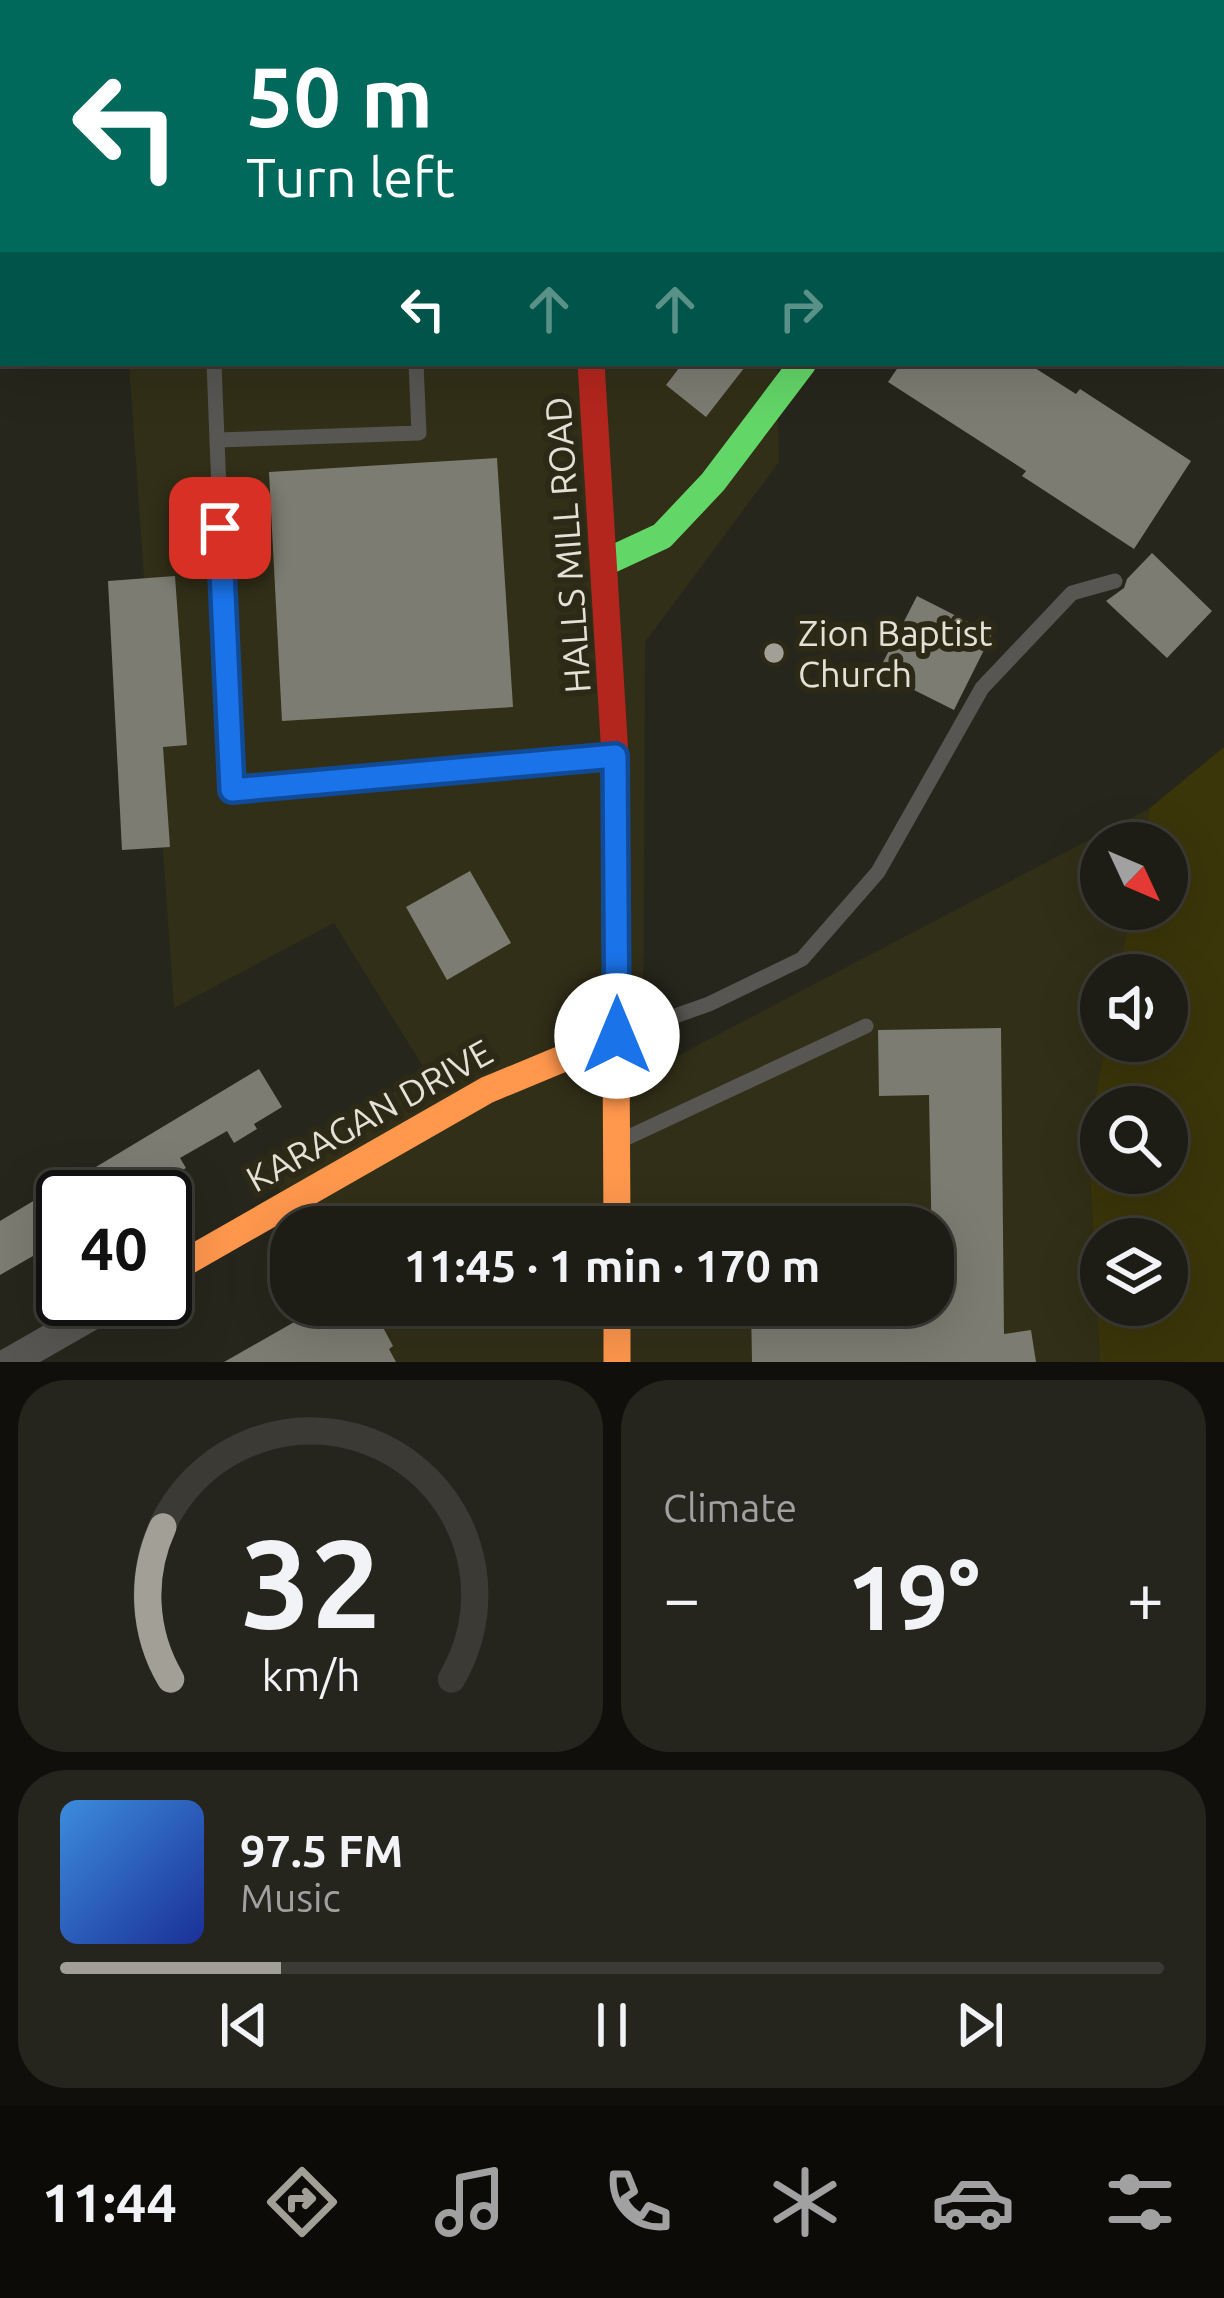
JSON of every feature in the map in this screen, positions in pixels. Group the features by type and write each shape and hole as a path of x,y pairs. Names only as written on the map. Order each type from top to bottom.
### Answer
{"street":[{"name":"HALLS MILL ROAD","path":"591,366 615,756 617,1206"},
{"path":"606,562 662,536 713,482 800,366"},
{"name":"KARAGAN DRIVE","path":"192,1259 488,1090 617,1036"},
{"path":"10,1362 73,1326"},
{"path":"617,1326 617,1362"}],"lane":[{"path":"214,366 232,790 615,756"},
{"path":"217,440 419,433 416,366"},
{"path":"617,1036 709,1004 802,958 878,872 982,688 1072,593 1115,580"},
{"path":"617,1142 866,1026"}],"shaded area":[{"path":"129,366 777,366 779,462 645,642 643,1074 1080,845 1080,930 1127,930 1122,954 1080,954 1080,1062 1102,1062 1097,1086 1080,1086 1080,1194 1091,1194 1092,1218 1080,1218 1080,1326 1098,1326 1100,1362 377,1362 356,1326 954,1326 954,1206 288,1206 265,1165 427,1073 334,923 174,1008"},
{"path":"1224,747 1224,1362 1100,1362 1098,1326 1188,1326 1188,1218 1092,1218 1091,1194 1188,1194 1188,1086 1097,1086 1102,1062 1188,1062 1188,954 1122,954 1127,930 1188,930 1188,822 1147,822 1150,808"},
{"path":"1150,808 1147,822 1123,822"}],"building":[{"path":"681,366 746,366 706,417 666,385"},
{"path":"899,366 1032,366 1076,394 1080,389 1191,461 1134,549 1022,476 1026,471 888,382"},
{"path":"497,458 513,707 282,721 269,472"},
{"path":"1152,553 1212,611 1167,658 1106,601 1124,588"},
{"path":"175,576 187,745 163,747 170,847 122,850 108,581"},
{"path":"917,596 992,634 954,710 878,672"},
{"path":"470,871 511,943 447,980 406,907"},
{"path":"1001,1028 1004,1334 1031,1330 1036,1362 752,1362 751,1326 954,1326 954,1206 931,1206 929,1095 879,1096 878,1030"},
{"path":"259,1069 282,1107 234,1143 227,1131 180,1158 186,1168 183,1170 91,1170"},
{"path":"36,1202 36,1254 0,1275 0,1221"},
{"path":"287,1326 382,1326 396,1362 224,1362"}],"traffic: fast":[{"path":"606,562 662,536 713,482 801,366"}],"traffic: slow":[{"path":"615,872 617,1206"},
{"path":"192,1259 487,1090 617,1036"},
{"path":"617,1326 617,1362"}],"traffic: jam":[{"path":"591,366 615,756 615,872"}],"place":[{"name":"Zion Baptist Church","path":"774,653"}],"route":[{"path":"220,528 232,790 615,756 617,1036"}]}
